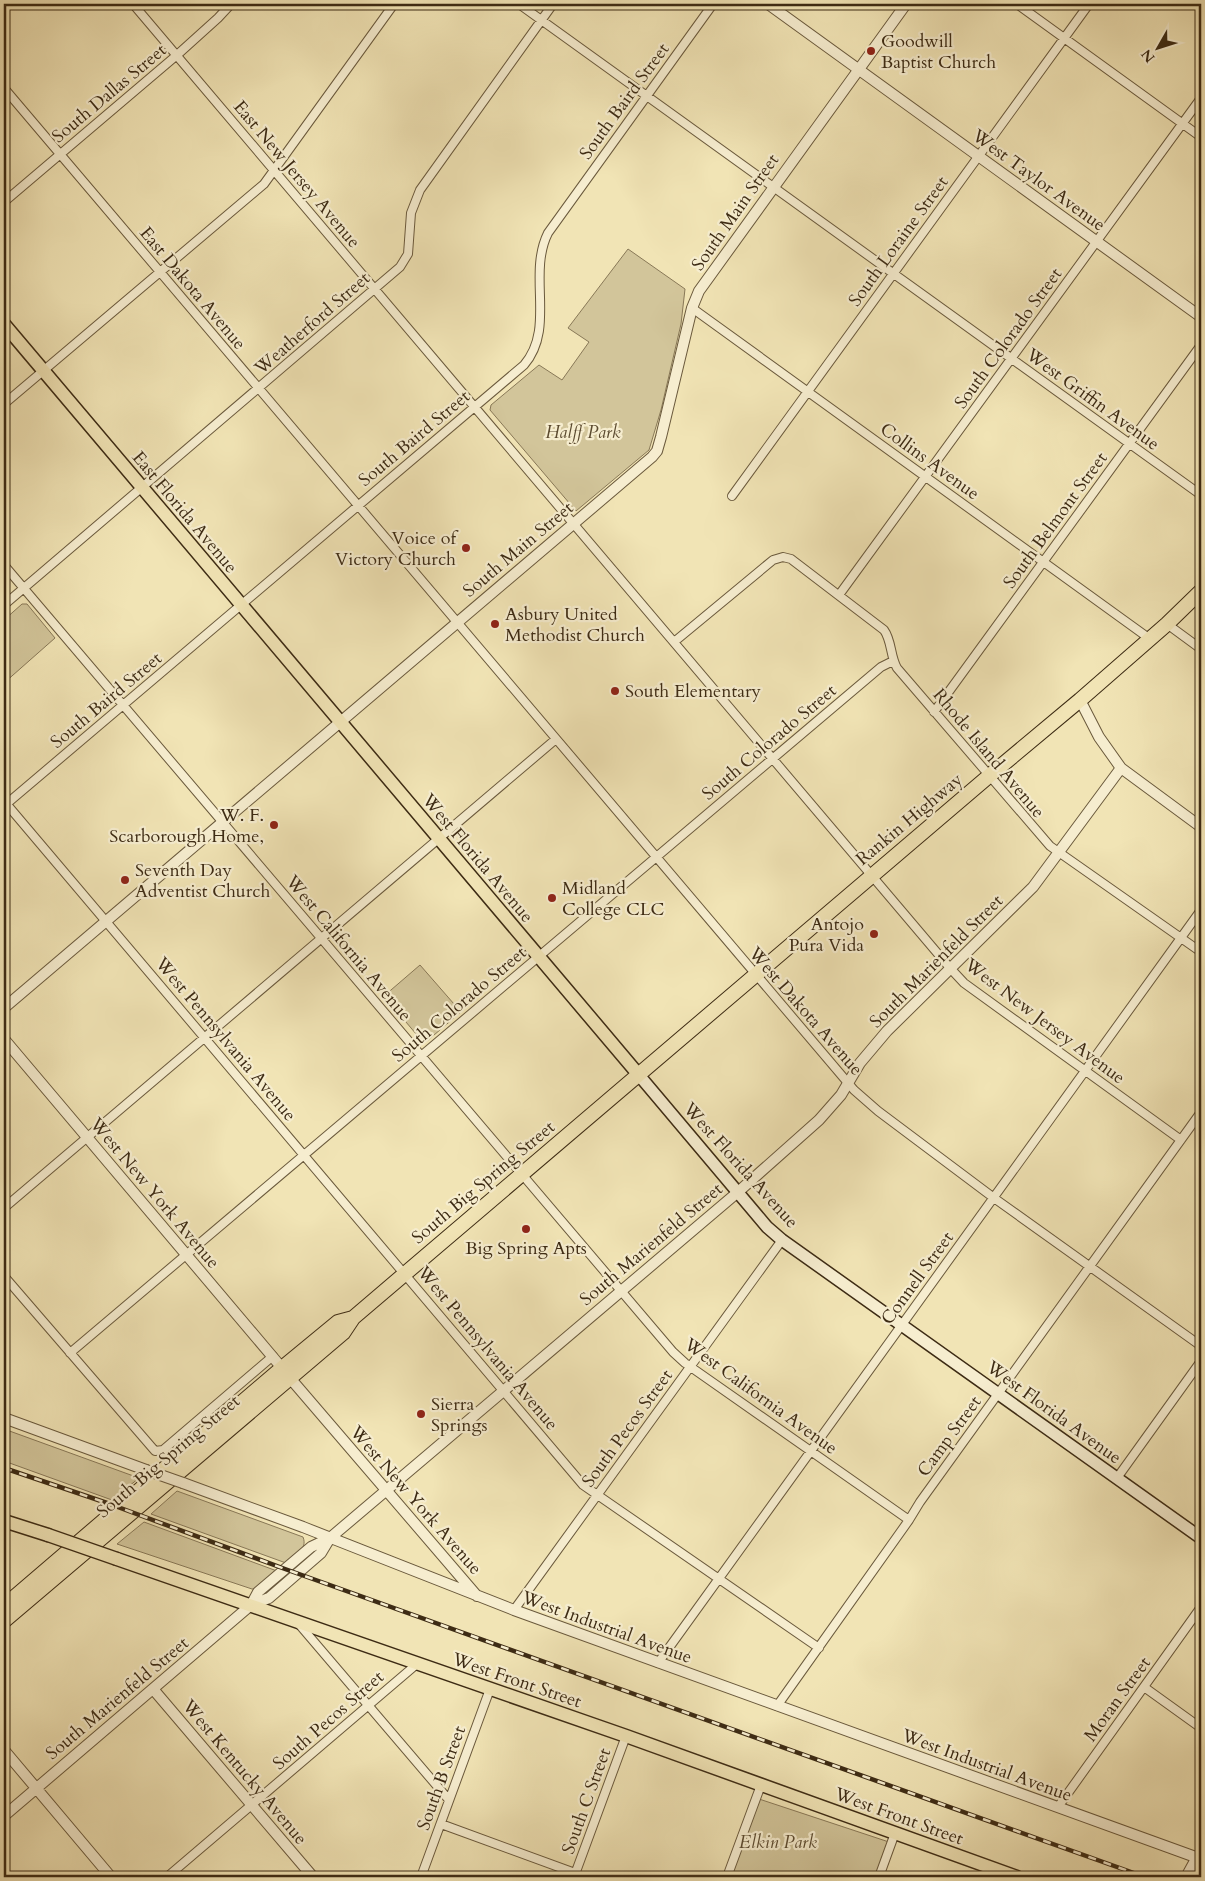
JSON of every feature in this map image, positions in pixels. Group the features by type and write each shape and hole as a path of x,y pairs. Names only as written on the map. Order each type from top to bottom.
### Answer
{"highway":[{"name":"Rankin Highway","path":"638,1074 1080,700 1167,624 1201,591"},
{"name":"South Big Spring Street","path":"4,1606 282,1367 338,1322 353,1318 638,1074"},
{"name":"South Big Spring Street","path":"4,1620 282,1367"}],"main road":[{"name":"East Florida Avenue","path":"4,324 340,722"},
{"name":"West Florida Avenue","path":"340,722 767,1227 782,1240 1201,1538"},
{"name":"West Front Street","path":"4,1521 490,1688 1017,1877"}],"street":[{"name":"East New Jersey Avenue","path":"133,4 573,524"},
{"name":"South Dallas Street","path":"4,202 177,55 231,4"},
{"path":"4,404 264,184 394,4"},
{"name":"West Griffin Avenue","path":"519,4 1201,495"},
{"name":"Weatherford Street","path":"4,605 400,267 406,259 411,213 420,190 553,4"},
{"name":"South Baird Street","path":"5,804 524,365 534,351 539,338 539,265 544,240 713,4"},
{"name":"West Taylor Avenue","path":"768,4 1201,317"},
{"name":"South Main Street","path":"4,1008 456,622 649,460 657,451 662,437 692,308 699,291 906,4"},
{"path":"1017,4 1201,138"},
{"name":"South Loraine Street","path":"732,496 1089,4"},
{"name":"East Dakota Avenue","path":"4,88 456,622"},
{"name":"South Colorado Street","path":"839,595 1201,98"},
{"name":"Collins Avenue","path":"692,308 926,476 1042,563 1150,639"},
{"name":"South Belmont Street","path":"934,712 1201,345"},
{"name":"West New Jersey Avenue","path":"573,524 964,983 1181,1140"},
{"name":"Rhode Island Avenue","path":"674,642 773,560 779,557 791,559 884,630 897,668 1043,840 1201,952"},
{"name":"West California Avenue","path":"4,565 673,1352 690,1366 909,1520"},
{"name":"West Dakota Avenue","path":"456,622 848,1083 878,1111 994,1198 1201,1346"},
{"path":"1167,624 1201,649"},
{"name":"South Colorado Street","path":"70,1353 880,667 893,660"},
{"path":"1080,700 1099,737 1121,768 1201,827"},
{"path":"4,1208 556,739"},
{"name":"South Marienfeld Street","path":"4,1816 251,1606 269,1598 321,1553 330,1538 738,1192 826,1113 841,1095 866,1055 887,1031 1025,896 1121,768"},
{"name":"West Pennsylvania Avenue","path":"5,804 583,1485 819,1648"},
{"name":"Connell Street","path":"658,1663 1201,910"},
{"name":"West New York Avenue","path":"4,1040 478,1597"},
{"name":"Camp Street","path":"777,1706 920,1502 1201,1112"},
{"name":"South Pecos Street","path":"514,1610 782,1240"},
{"path":"4,1276 70,1353"},
{"name":"South Big Spring Street","path":"70,1353 151,1448 158,1452 282,1367"},
{"path":"1117,1478 1201,1361"},
{"name":"West Industrial Avenue","path":"4,1418 330,1538 478,1597 1198,1858"},
{"name":"Moran Street","path":"1058,1807 1201,1607"},
{"path":"297,1622 449,1800"},
{"name":"South Pecos Street","path":"167,1877 418,1664"},
{"path":"1144,1687 1201,1728"},
{"name":"South B Street","path":"421,1877 490,1688"},
{"name":"West Kentucky Avenue","path":"153,1689 313,1877"},
{"name":"South C Street","path":"575,1875 626,1736"},
{"path":"4,1750 111,1877"},
{"path":"727,1877 761,1785"},
{"path":"441,1824 575,1875 586,1877"},
{"path":"879,1877 895,1833"},
{"path":"1185,1877 1198,1858"},
{"path":"1193,1877 1198,1858"}],"green space":[{"name":"Halff Park","path":"628,249 685,289 681,324 661,410 649,450 576,511 490,410 491,405 539,365 562,380 589,342 568,328"},
{"path":"22,604 27,604 55,638 4,683 4,620"},
{"path":"420,965 461,1012 427,1041 422,1041 384,996"},
{"path":"4,1429 139,1478 112,1500 4,1461"},
{"path":"177,1491 303,1537 304,1545 297,1555 286,1563 151,1514"},
{"path":"144,1522 277,1571 256,1589 252,1589 117,1544"},
{"name":"Elkin Park","path":"756,1798 892,1843 879,1877 727,1877"}],"railway":[{"path":"4,1468 107,1503 285,1569 1145,1877"}],"place":[{"name":"Goodwill Baptist Church","path":"871,51"},
{"name":"Voice of Victory Church","path":"466,548"},
{"name":"Asbury United Methodist Church","path":"495,624"},
{"name":"South Elementary","path":"615,691"},
{"name":"W. F. Scarborough Home,","path":"274,825"},
{"name":"Seventh Day Adventist Church","path":"125,880"},
{"name":"Midland College CLC","path":"552,898"},
{"name":"Antojo Pura Vida","path":"874,934"},
{"name":"Big Spring Apts","path":"526,1229"},
{"name":"Sierra Springs","path":"421,1414"}]}
